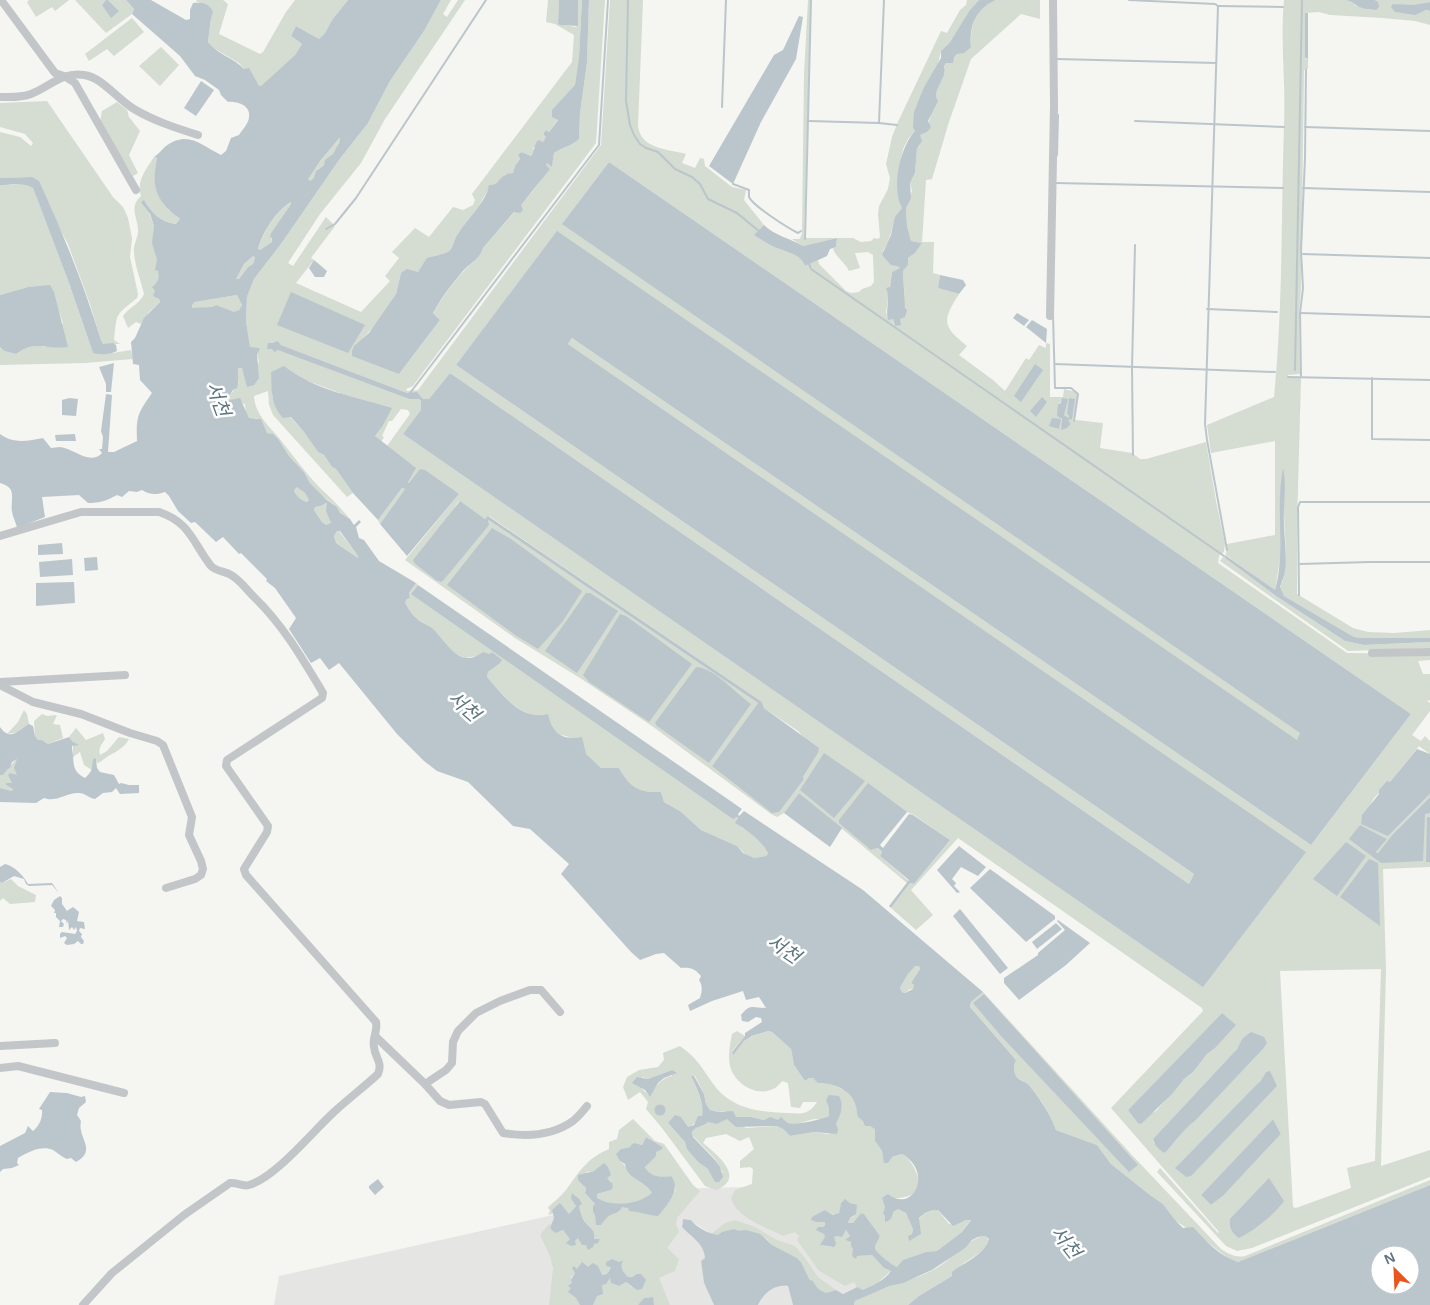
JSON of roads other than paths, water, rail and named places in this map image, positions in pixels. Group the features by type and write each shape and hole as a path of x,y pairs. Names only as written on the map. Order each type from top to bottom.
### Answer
{"street":[{"path":"1,0 55,73 75,83 136,190"},
{"path":"1050,316 1054,106 1053,0"},
{"path":"0,97 30,95 64,76 84,74 95,79 132,108 175,128 198,135"},
{"path":"0,536 81,512 159,512 170,516 188,531 212,567 220,572 231,575 272,614 282,627 323,692 322,698 227,760 226,766 268,826 267,832 244,869 246,875 376,1022 377,1029 373,1043 380,1061 381,1068 378,1074 333,1113 269,1175 248,1186 230,1183 184,1215 112,1273 83,1305"},
{"path":"1372,653 1430,652"},
{"path":"0,683 125,675"},
{"path":"0,683 33,702 81,714 130,733 157,740 163,745 192,817 188,835 201,861 202,870 201,875 195,879 166,888"},
{"path":"426,1084 446,1070 452,1063 453,1042 458,1031 476,1013 500,1001 530,990 541,990 560,1012"},
{"path":"375,1036 426,1084 440,1101 444,1104 481,1102 485,1104 503,1133 540,1134 557,1129 574,1121 587,1106"},
{"path":"0,1046 55,1043"},
{"path":"0,1068 18,1066 124,1093"}],"water":[{"path":"106,0 119,11 111,18 102,5"},
{"name":"서천","path":"126,0 151,0 186,20 190,19 190,10 193,3 208,5 213,12 208,42 216,50 244,69 249,68 259,86 295,55 302,44 291,36 296,26 319,39 348,0 441,0 424,31 390,81 368,123 339,160 281,244 254,279 247,297 246,321 250,347 260,349 257,354 259,378 254,385 247,387 242,368 238,368 237,388 233,390 228,398 230,400 240,398 249,418 261,419 267,433 273,434 279,440 289,456 304,472 310,483 337,507 340,513 350,519 354,525 359,520 361,522 356,527 359,538 364,540 379,561 416,583 409,593 410,598 405,603 415,617 431,628 449,647 461,656 467,658 475,657 483,652 489,654 492,652 502,660 488,672 487,677 513,705 529,714 548,714 552,726 559,734 569,738 582,737 586,754 601,768 619,768 627,780 636,788 661,792 664,802 680,811 701,830 737,846 743,853 754,858 766,856 768,853 757,839 735,823 737,817 733,819 411,594 418,585 742,809 738,814 739,816 744,811 863,890 983,992 971,1002 970,1007 1016,1060 1014,1072 1016,1076 1029,1085 1048,1112 1056,1130 1097,1145 1111,1164 1163,1204 1183,1228 1193,1227 1213,1248 1225,1256 1238,1262 1430,1185 1430,1305 908,1305 952,1276 952,1272 979,1254 989,1239 985,1236 972,1240 965,1248 932,1270 855,1301 854,1305 793,1305 788,1286 778,1286 770,1290 758,1305 714,1305 704,1283 701,1261 705,1258 704,1253 700,1244 682,1227 683,1219 691,1220 699,1228 718,1235 734,1229 760,1234 772,1245 797,1258 810,1280 817,1287 826,1293 836,1290 843,1294 857,1287 863,1290 882,1280 891,1271 884,1268 872,1255 857,1256 856,1259 852,1256 851,1242 845,1240 850,1236 846,1230 842,1237 834,1237 836,1244 834,1247 820,1245 825,1237 824,1234 816,1230 818,1227 823,1227 825,1222 816,1222 811,1220 812,1217 825,1210 833,1215 839,1213 841,1203 845,1199 857,1205 856,1214 850,1218 848,1223 853,1223 861,1213 864,1214 880,1236 875,1247 876,1250 884,1259 897,1267 903,1260 926,1252 937,1251 962,1232 971,1220 966,1220 953,1226 938,1210 930,1211 919,1218 921,1234 909,1241 908,1236 912,1234 913,1229 906,1213 898,1209 893,1212 890,1220 885,1222 883,1213 885,1207 882,1198 888,1194 897,1199 905,1199 912,1195 916,1188 918,1180 917,1171 912,1162 902,1154 892,1157 888,1163 884,1163 882,1151 875,1141 875,1129 865,1126 858,1117 856,1105 852,1097 839,1087 818,1083 813,1078 805,1081 794,1065 791,1049 772,1032 768,1031 752,1036 744,1041 733,1055 732,1052 745,1036 745,1033 762,1022 761,1018 756,1017 748,1022 742,1021 741,1015 750,1008 766,1008 759,997 746,1000 743,991 712,1001 690,1011 688,1005 700,998 702,991 699,980 701,976 695,970 681,968 664,953 640,960 631,952 561,874 569,864 530,829 513,826 468,782 437,771 424,761 397,734 339,663 329,670 320,658 311,663 289,629 296,618 275,588 223,537 216,542 195,522 191,523 178,511 165,492 153,494 142,490 137,492 129,491 122,497 117,495 110,499 92,503 88,503 79,495 42,497 45,517 17,528 12,512 11,491 6,485 0,483 0,434 15,440 26,441 43,438 51,448 60,447 87,457 97,457 102,453 99,449 102,449 103,437 101,431 106,394 112,395 108,452 114,452 137,441 139,415 152,393 140,380 139,365 133,364 131,342 135,338 144,318 160,302 159,299 153,296 155,291 152,287 157,282 159,276 158,271 155,270 157,260 152,243 154,226 150,214 141,202 144,200 153,213 165,221 176,224 180,219 165,206 157,193 155,168 157,158 154,157 166,146 181,139 194,141 221,155 226,151 231,138 239,135 249,119 248,109 239,103 228,102 219,90 205,80 195,76 180,56 132,14 134,9","holes":["340,137 333,154 325,160 324,165 316,171 314,178 310,181 308,179","291,202 271,233 272,242 260,250 258,249 266,229 285,206","253,256 255,258 253,264 248,267 239,279 236,279 244,264","237,295 242,305 239,310 234,312 216,305 192,308 195,302","297,487 305,493 309,500 307,502 303,500 297,496 294,490","327,504 326,511 331,523 326,525 322,522 314,510 315,507","337,531 340,531 358,558 336,543 334,536","915,966 919,966 920,969 911,983 914,985 913,989 905,993 900,988 908,974"]},
{"path":"559,0 578,0 578,26 558,24"},
{"path":"582,0 589,0 587,63 580,113 579,139 554,153 552,167 547,163 546,165 550,169 521,205 523,210 520,213 514,212 483,248 477,258 451,286 433,313 440,320 399,374 352,356 354,346 369,333 396,294 401,273 407,269 418,272 427,258 449,251 484,197 489,185 496,183 505,175 513,173 520,159 518,154 522,152 531,156 538,140 543,142 546,137 543,134 546,130 549,132 558,120 552,117 552,110 575,85 579,56"},
{"path":"979,0 996,0 983,8 975,19 971,32 971,47 964,53 957,54 954,57 953,63 946,63 944,66 944,75 936,93 938,101 928,121 931,127 927,132 920,135 922,141 917,149 915,173 910,183 911,198 906,208 907,226 911,241 922,243 915,253 908,258 908,265 903,271 905,308 907,310 905,317 900,319 901,325 895,326 893,319 888,320 886,288 890,287 892,272 900,268 891,265 882,255 891,235 895,217 902,208 897,190 901,157 915,131 913,127 914,112 924,87 941,58 941,51 950,42 969,11"},
{"path":"1345,0 1375,0 1378,2 1379,7 1376,10 1363,8"},
{"path":"1430,2 1430,11 1426,10 1415,15 1395,12 1391,7 1393,4 1412,5"},
{"path":"1305,13 1308,13 1308,59 1305,58"},
{"path":"799,16 803,17 796,59 761,122 733,184 709,166 774,55 783,50"},
{"path":"201,81 214,90 196,116 184,108"},
{"path":"609,162 1411,714 1311,845 572,338 568,344 1306,852 1203,987 403,434 421,410 421,401 419,399 409,399 278,350 274,352 272,349 267,349 268,343 278,341 281,345 407,393 417,392 423,399 429,399 450,373 1189,884 1194,874 456,365 557,231 1297,740 1300,733 562,224"},
{"path":"32,177 39,181 56,220 80,279 101,340 103,344 113,343 116,345 117,351 105,354 93,353 33,188 22,184 0,185 0,178"},
{"path":"764,225 773,232 803,246 837,238 836,247 830,249 827,256 805,266 800,258 772,246 754,235"},
{"path":"314,260 327,271 324,277 315,277 309,268"},
{"path":"940,275 963,280 966,285 959,294 938,288"},
{"path":"50,285 54,292 68,347 35,346 16,354 4,351 0,347 0,295 28,287"},
{"path":"291,292 365,325 348,353 277,325"},
{"path":"1017,313 1029,320 1024,326 1013,318"},
{"path":"1032,320 1047,329 1046,343 1026,327"},
{"path":"114,363 111,392 106,392 106,384 99,367"},
{"path":"1035,364 1043,370 1021,402 1014,396"},
{"path":"284,366 308,381 322,387 392,408 375,436 416,468 408,482 420,469 425,470 459,494 407,556 380,524 405,489 402,488 378,520 353,493 324,455 318,452 291,417 283,418 279,412 272,396 271,372"},
{"path":"1042,397 1047,402 1036,417 1030,411"},
{"path":"69,398 78,399 76,416 62,415 62,400"},
{"path":"1062,398 1068,399 1064,415 1069,418 1067,414 1069,398 1075,399 1072,419 1068,420 1071,424 1061,430 1062,419 1057,416 1058,404 1061,403"},
{"path":"1052,418 1061,419 1059,429 1049,426"},
{"path":"75,434 76,441 56,441 55,435"},
{"path":"1283,468 1285,481 1286,563 1280,586 1284,596 1354,637 1430,638 1430,642 1364,645 1345,641 1276,596 1225,558 1225,555 1275,590 1280,560 1280,498"},
{"path":"460,501 485,519 488,516 762,702 764,708 819,748 818,753 803,777 804,779 779,812 772,813 712,766 758,703 489,520 489,525 442,582 437,581 415,564 413,560"},
{"path":"492,528 511,539 582,591 563,621 538,649 515,635 447,585"},
{"path":"62,543 63,554 38,555 38,545"},
{"path":"97,557 98,570 85,571 84,558"},
{"path":"72,559 73,575 40,577 39,562"},
{"path":"74,582 75,603 36,606 36,583"},
{"path":"586,593 590,593 618,611 577,673 545,651"},
{"path":"620,614 626,616 692,664 649,722 589,682 583,675"},
{"path":"696,667 703,668 718,676 751,704 709,763 655,723"},
{"path":"29,724 33,726 38,740 48,744 69,737 79,745 72,746 75,769 80,775 85,778 88,775 92,769 94,758 100,772 114,775 119,784 139,785 139,793 120,794 116,788 112,792 103,793 95,799 75,793 53,799 44,798 36,803 0,802 0,788 12,791 13,789 6,785 6,783 12,783 8,775 10,773 17,775 14,768 17,759 12,762 10,768 3,775 0,775 0,727 7,734 11,734 18,732"},
{"path":"1417,749 1430,754 1430,794 1388,836 1361,824 1362,815 1379,794 1379,790 1387,781 1390,782"},
{"path":"824,753 865,781 834,818 800,790"},
{"path":"868,783 907,812 880,845 883,848 909,814 950,840 914,884 910,883 891,908 889,906 909,880 880,856 882,852 878,848 871,850 839,823 839,820"},
{"path":"799,793 842,828 830,847 784,813"},
{"path":"1430,797 1430,813 1425,814 1423,861 1381,863 1349,839 1360,825 1387,839 1376,852 1378,853 1393,834"},
{"path":"1427,817 1430,817 1430,862 1426,862"},
{"path":"1346,842 1366,856 1337,896 1313,879"},
{"path":"959,846 986,867 978,876 961,867 952,879 956,883 954,886 960,892 957,893 937,870"},
{"path":"1369,859 1378,863 1380,926 1340,897"},
{"path":"5,864 18,872 24,878 28,884 52,883 59,893 52,885 29,886 24,879 14,876 2,883 0,882 0,867"},
{"path":"990,869 1055,916 1055,919 1026,942 970,888"},
{"path":"60,896 62,904 67,911 73,907 79,912 77,921 84,922 85,929 80,928 79,931 82,934 83,944 78,941 67,945 64,943 67,938 65,936 60,938 62,932 75,934 77,931 76,927 74,930 72,927 69,930 68,920 67,924 66,920 63,919 61,921 64,924 63,927 59,927 60,921 51,906 54,900"},
{"path":"960,909 1008,968 1000,974 953,916"},
{"path":"1058,920 1090,943 1066,965 1019,1000 1004,983 1004,978 1038,955 1065,930"},
{"path":"1056,923 1062,929 1037,949 1032,942"},
{"path":"984,994 1138,1165 1129,1172 1001,1036 973,1003"},
{"path":"1222,1013 1236,1025 1207,1054 1172,1094 1141,1124 1138,1123 1128,1110"},
{"path":"1251,1032 1264,1037 1267,1043 1263,1049 1165,1153 1161,1151 1153,1139 1237,1049 1242,1039"},
{"path":"672,1070 677,1073 664,1078 658,1083 650,1097 645,1090 632,1083 637,1077 648,1079"},
{"path":"1270,1071 1277,1086 1191,1176 1186,1177 1175,1168 1260,1082 1266,1072"},
{"path":"691,1076 694,1076 710,1110 718,1112 733,1111 736,1117 751,1117 764,1120 770,1117 778,1120 781,1117 791,1124 808,1122 829,1116 826,1100 829,1095 839,1096 842,1106 836,1123 837,1134 814,1132 790,1136 777,1126 736,1127 727,1119 717,1124 708,1122 692,1132 693,1137 720,1167 723,1177 719,1182 715,1182 708,1169 698,1162 687,1149 685,1142 668,1123 675,1115 681,1117 688,1127 694,1125 698,1116 702,1116 701,1101"},
{"path":"50,1092 85,1096 86,1102 79,1108 77,1115 81,1121 86,1153 76,1162 71,1158 65,1158 53,1150 44,1148 18,1158 17,1163 19,1165 3,1169 0,1172 0,1146 25,1133 28,1126 33,1131 35,1129 42,1116 42,1110 39,1109"},
{"path":"660,1104 666,1110 660,1116 654,1110"},
{"path":"1273,1119 1281,1134 1223,1196 1211,1205 1201,1195"},
{"path":"646,1137 663,1147 656,1152 656,1156 645,1167 656,1176 671,1176 675,1186 672,1197 658,1216 629,1211 628,1208 622,1207 618,1212 608,1217 601,1225 596,1225 593,1212 595,1204 585,1193 586,1188 578,1180 578,1175 594,1171 604,1163 611,1175 607,1178 613,1187 611,1190 597,1194 597,1198 617,1204 632,1202 646,1197 652,1193 646,1186 629,1174 625,1164 620,1161 616,1154 621,1149 630,1147 632,1144 642,1145"},
{"path":"1269,1178 1284,1201 1264,1222 1239,1238 1232,1230 1230,1219"},
{"path":"378,1179 384,1187 375,1195 369,1186"},
{"path":"572,1193 582,1204 579,1206 582,1216 594,1232 594,1239 600,1239 598,1243 588,1250 586,1245 582,1245 578,1238 575,1241 576,1245 571,1246 566,1243 570,1239 563,1230 555,1233 550,1228 554,1218 552,1210 560,1203 569,1214 576,1206 571,1198"},
{"path":"612,1259 619,1262 623,1260 622,1269 628,1277 641,1274 646,1280 642,1289 637,1290 626,1282 619,1286 611,1283 610,1278 606,1284 602,1285 603,1294 597,1296 593,1305 580,1305 576,1298 568,1292 571,1288 568,1286 572,1283 571,1280 575,1273 572,1268 574,1266 577,1269 582,1262 588,1267 593,1263 598,1266 602,1275 604,1275 608,1273 611,1267 606,1266 606,1262"},
{"path":"653,1297 654,1305 638,1305 644,1298"}],"waterway":[{"path":"326,229 335,224 356,198 486,0"},
{"path":"410,393 599,145 608,0"},
{"path":"628,0 626,101 630,125 634,135 640,144 658,152 675,169 692,177 700,184 708,199 737,213 760,232"},
{"path":"722,107 726,0"},
{"path":"805,239 811,0"},
{"path":"879,123 884,0"},
{"path":"1129,0 1215,4 1218,6 1205,424 1227,550"},
{"path":"1295,370 1302,0"},
{"path":"1218,6 1283,7"},
{"path":"1057,59 1216,63"},
{"path":"1301,376 1300,313 1303,288 1301,251 1306,70"},
{"path":"1057,155 1058,115"},
{"path":"809,121 897,125"},
{"path":"1135,121 1284,127"},
{"path":"1305,127 1430,131"},
{"path":"1056,183 1283,188"},
{"path":"733,184 749,190 749,197 752,201 771,217 798,233 801,231"},
{"path":"1303,188 1430,192"},
{"path":"1133,455 1132,368 1135,245"},
{"path":"1303,254 1430,258"},
{"path":"809,264 811,269 1224,556"},
{"path":"1207,309 1277,312"},
{"path":"1300,313 1430,317"},
{"path":"1053,315 1055,388 1071,388 1078,394 1074,421"},
{"path":"1055,364 1275,372"},
{"path":"1288,377 1430,380"},
{"path":"1372,378 1372,439 1430,440"},
{"path":"1299,595 1298,507 1300,502 1430,502"},
{"path":"1300,564 1430,562"}]}
